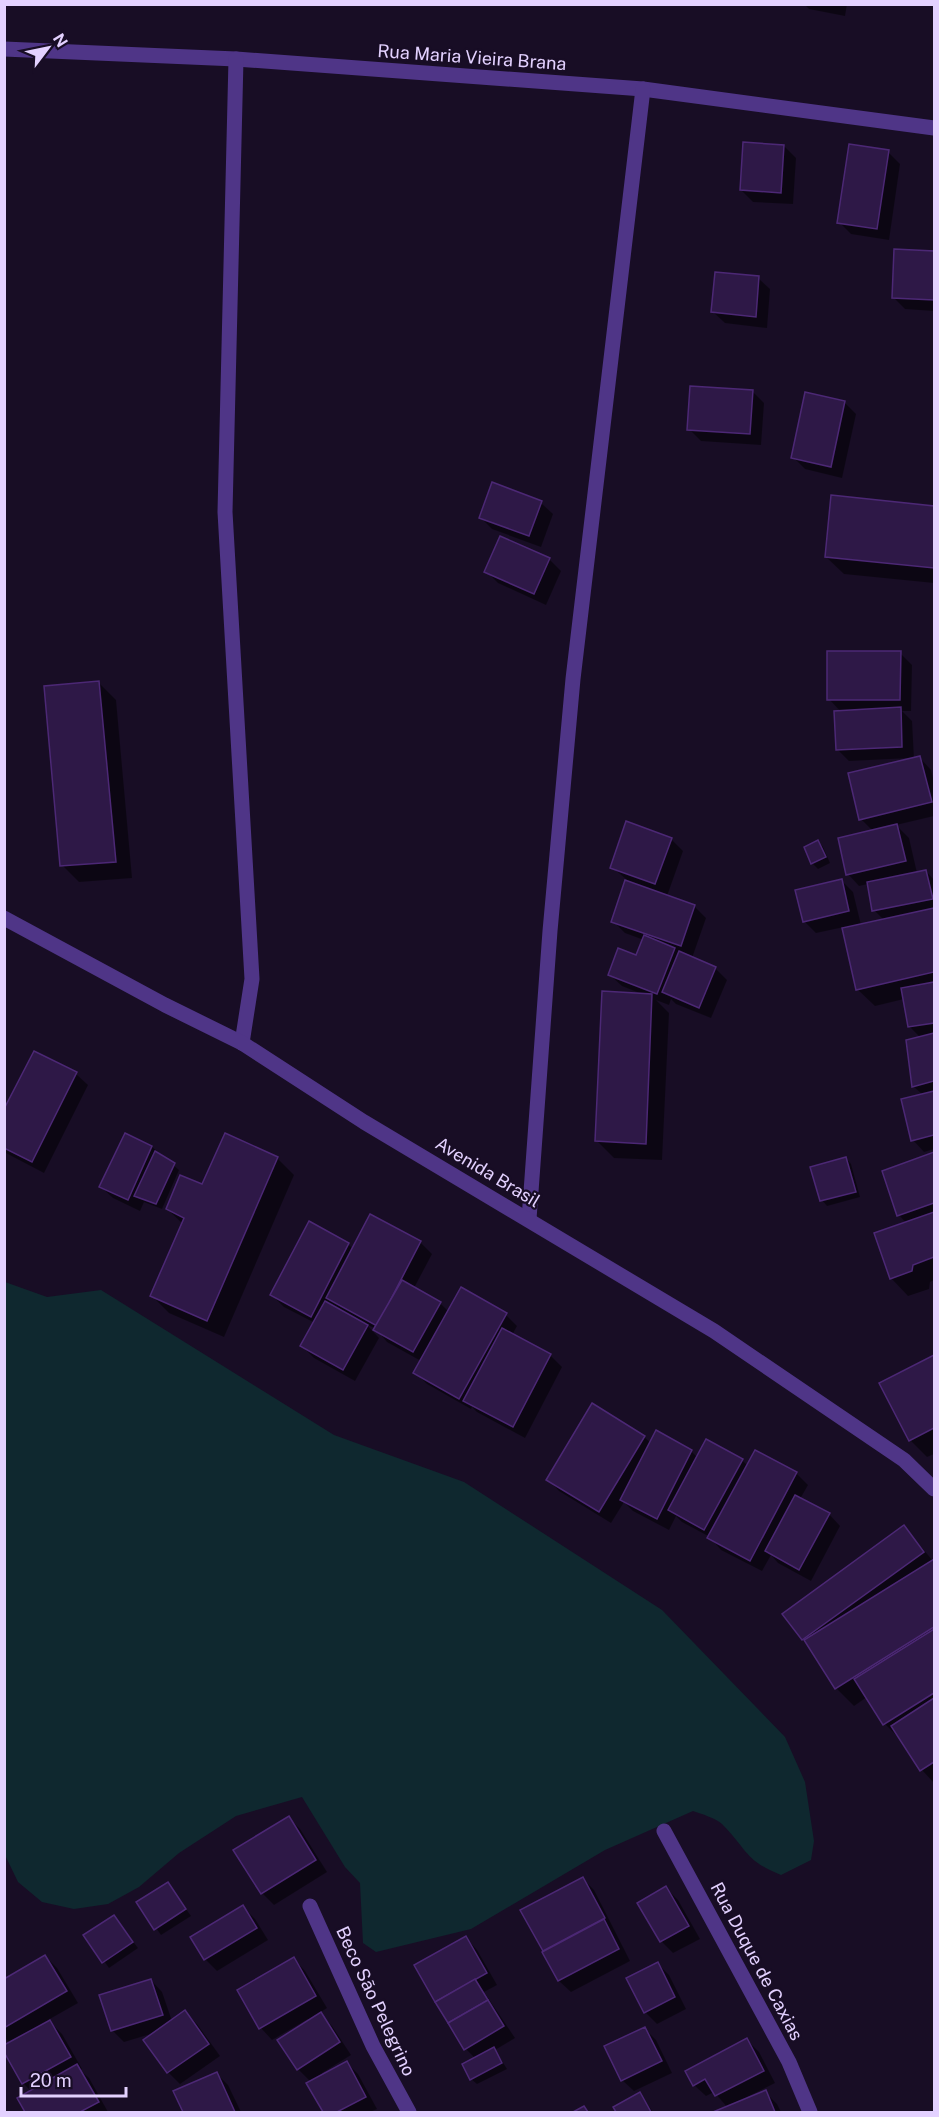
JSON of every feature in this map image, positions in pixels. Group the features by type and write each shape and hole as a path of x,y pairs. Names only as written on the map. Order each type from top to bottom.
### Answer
{"street":[{"name":"Rua Maria Vieira Brana","path":"4,49 236,59 643,89 934,128"},
{"path":"236,59 225,512 252,979 242,1043"},
{"path":"529,1219 550,931 573,679 643,89"},
{"name":"Avenida Brasil","path":"4,918 165,1005 242,1043 364,1122 714,1331 904,1460 934,1489"},
{"name":"Rua Duque de Caxias","path":"664,1831 789,2061 810,2112"},
{"name":"Beco São Pelegrino","path":"310,1906 373,2046 409,2112"}],"shaded area":[{"path":"5,1282 47,1297 101,1290 334,1435 464,1482 662,1610 785,1737 805,1782 814,1841 811,1860 781,1875 760,1865 747,1854 722,1824 693,1811 605,1850 471,1929 376,1952 363,1943 360,1883 345,1867 302,1797 236,1816 179,1853 139,1887 108,1904 74,1909 42,1902 18,1882 5,1855"}],"building":[{"path":"743,142 784,145 781,193 740,190"},
{"path":"849,144 889,150 877,229 837,223"},
{"path":"894,249 934,251 934,300 892,298"},
{"path":"715,272 759,276 756,317 711,312"},
{"path":"690,386 753,390 750,434 687,430"},
{"path":"805,392 845,401 831,467 791,458"},
{"path":"492,482 542,501 529,536 479,518"},
{"path":"831,495 934,506 934,568 825,557"},
{"path":"500,536 550,558 534,594 484,572"},
{"path":"827,651 901,651 900,700 827,700"},
{"path":"99,681 116,862 60,866 44,686"},
{"path":"901,707 902,747 836,750 834,711"},
{"path":"920,756 932,802 859,820 848,773"},
{"path":"626,821 672,838 655,884 610,868"},
{"path":"897,824 906,861 846,875 838,838"},
{"path":"818,840 826,857 811,864 804,847"},
{"path":"926,870 933,899 872,911 867,882"},
{"path":"842,879 849,911 803,922 795,890"},
{"path":"625,880 695,905 681,946 611,922"},
{"path":"934,908 934,972 856,990 842,928"},
{"path":"644,935 675,948 657,994 608,975 618,948 636,955"},
{"path":"679,951 716,967 699,1008 662,992"},
{"path":"934,982 934,1023 908,1027 901,988"},
{"path":"602,991 652,994 646,1144 595,1141"},
{"path":"934,1033 934,1081 912,1087 906,1040"},
{"path":"34,1051 77,1072 32,1162 4,1148 4,1109"},
{"path":"934,1091 934,1135 911,1141 901,1099"},
{"path":"125,1133 152,1146 128,1200 99,1187"},
{"path":"225,1133 278,1157 207,1321 150,1296 184,1218 166,1209 180,1175 202,1184"},
{"path":"155,1151 175,1163 156,1204 134,1196"},
{"path":"934,1152 934,1203 897,1216 882,1171"},
{"path":"846,1157 856,1192 820,1201 810,1167"},
{"path":"934,1212 934,1257 913,1265 912,1271 890,1279 874,1233"},
{"path":"370,1214 421,1241 377,1326 326,1298"},
{"path":"309,1221 349,1243 311,1317 270,1295"},
{"path":"402,1280 441,1302 413,1352 373,1330"},
{"path":"461,1287 507,1313 459,1399 413,1373"},
{"path":"325,1301 368,1325 343,1370 300,1346"},
{"path":"502,1328 551,1354 513,1427 463,1401"},
{"path":"934,1355 934,1428 909,1441 879,1383"},
{"path":"592,1403 645,1436 599,1512 546,1480"},
{"path":"656,1430 692,1450 657,1519 620,1500"},
{"path":"706,1439 743,1459 704,1530 668,1510"},
{"path":"755,1450 797,1472 750,1561 707,1538"},
{"path":"795,1495 830,1513 799,1570 765,1551"},
{"path":"904,1525 924,1552 802,1640 782,1614"},
{"path":"934,1559 934,1627 835,1689 804,1640"},
{"path":"934,1629 934,1693 883,1725 854,1679"},
{"path":"934,1698 934,1762 920,1771 891,1726"},
{"path":"289,1816 316,1860 261,1894 233,1850"},
{"path":"583,1877 605,1918 543,1951 520,1910"},
{"path":"168,1882 186,1909 154,1930 136,1902"},
{"path":"666,1886 689,1926 660,1942 637,1903"},
{"path":"243,1905 257,1928 204,1960 190,1937"},
{"path":"114,1915 133,1942 102,1963 83,1935"},
{"path":"604,1919 619,1949 558,1981 542,1952"},
{"path":"466,1936 487,1973 435,2002 414,1965"},
{"path":"45,1955 67,1991 4,2028 4,1979"},
{"path":"294,1957 316,1996 259,2029 237,1990"},
{"path":"658,1962 675,1997 644,2013 626,1978"},
{"path":"151,1979 163,2015 111,2031 99,1995"},
{"path":"475,1979 488,2000 448,2023 435,2002"},
{"path":"488,2000 504,2026 464,2050 448,2023"},
{"path":"185,2010 209,2044 167,2073 143,2040"},
{"path":"321,2012 340,2042 297,2070 277,2040"},
{"path":"50,2020 71,2057 22,2084 4,2052 4,2045"},
{"path":"645,2027 662,2061 621,2081 604,2046"},
{"path":"747,2038 764,2071 715,2096 705,2079 693,2086 685,2071"},
{"path":"494,2047 502,2063 470,2080 462,2064"},
{"path":"347,2061 366,2097 337,2112 323,2112 306,2083"},
{"path":"77,2064 99,2102 80,2112 25,2112 17,2098"},
{"path":"217,2072 235,2112 183,2112 173,2091"},
{"path":"766,2090 775,2112 713,2112"},
{"path":"640,2092 651,2112 616,2112 613,2107"},
{"path":"584,2106 588,2112 573,2112"}]}
